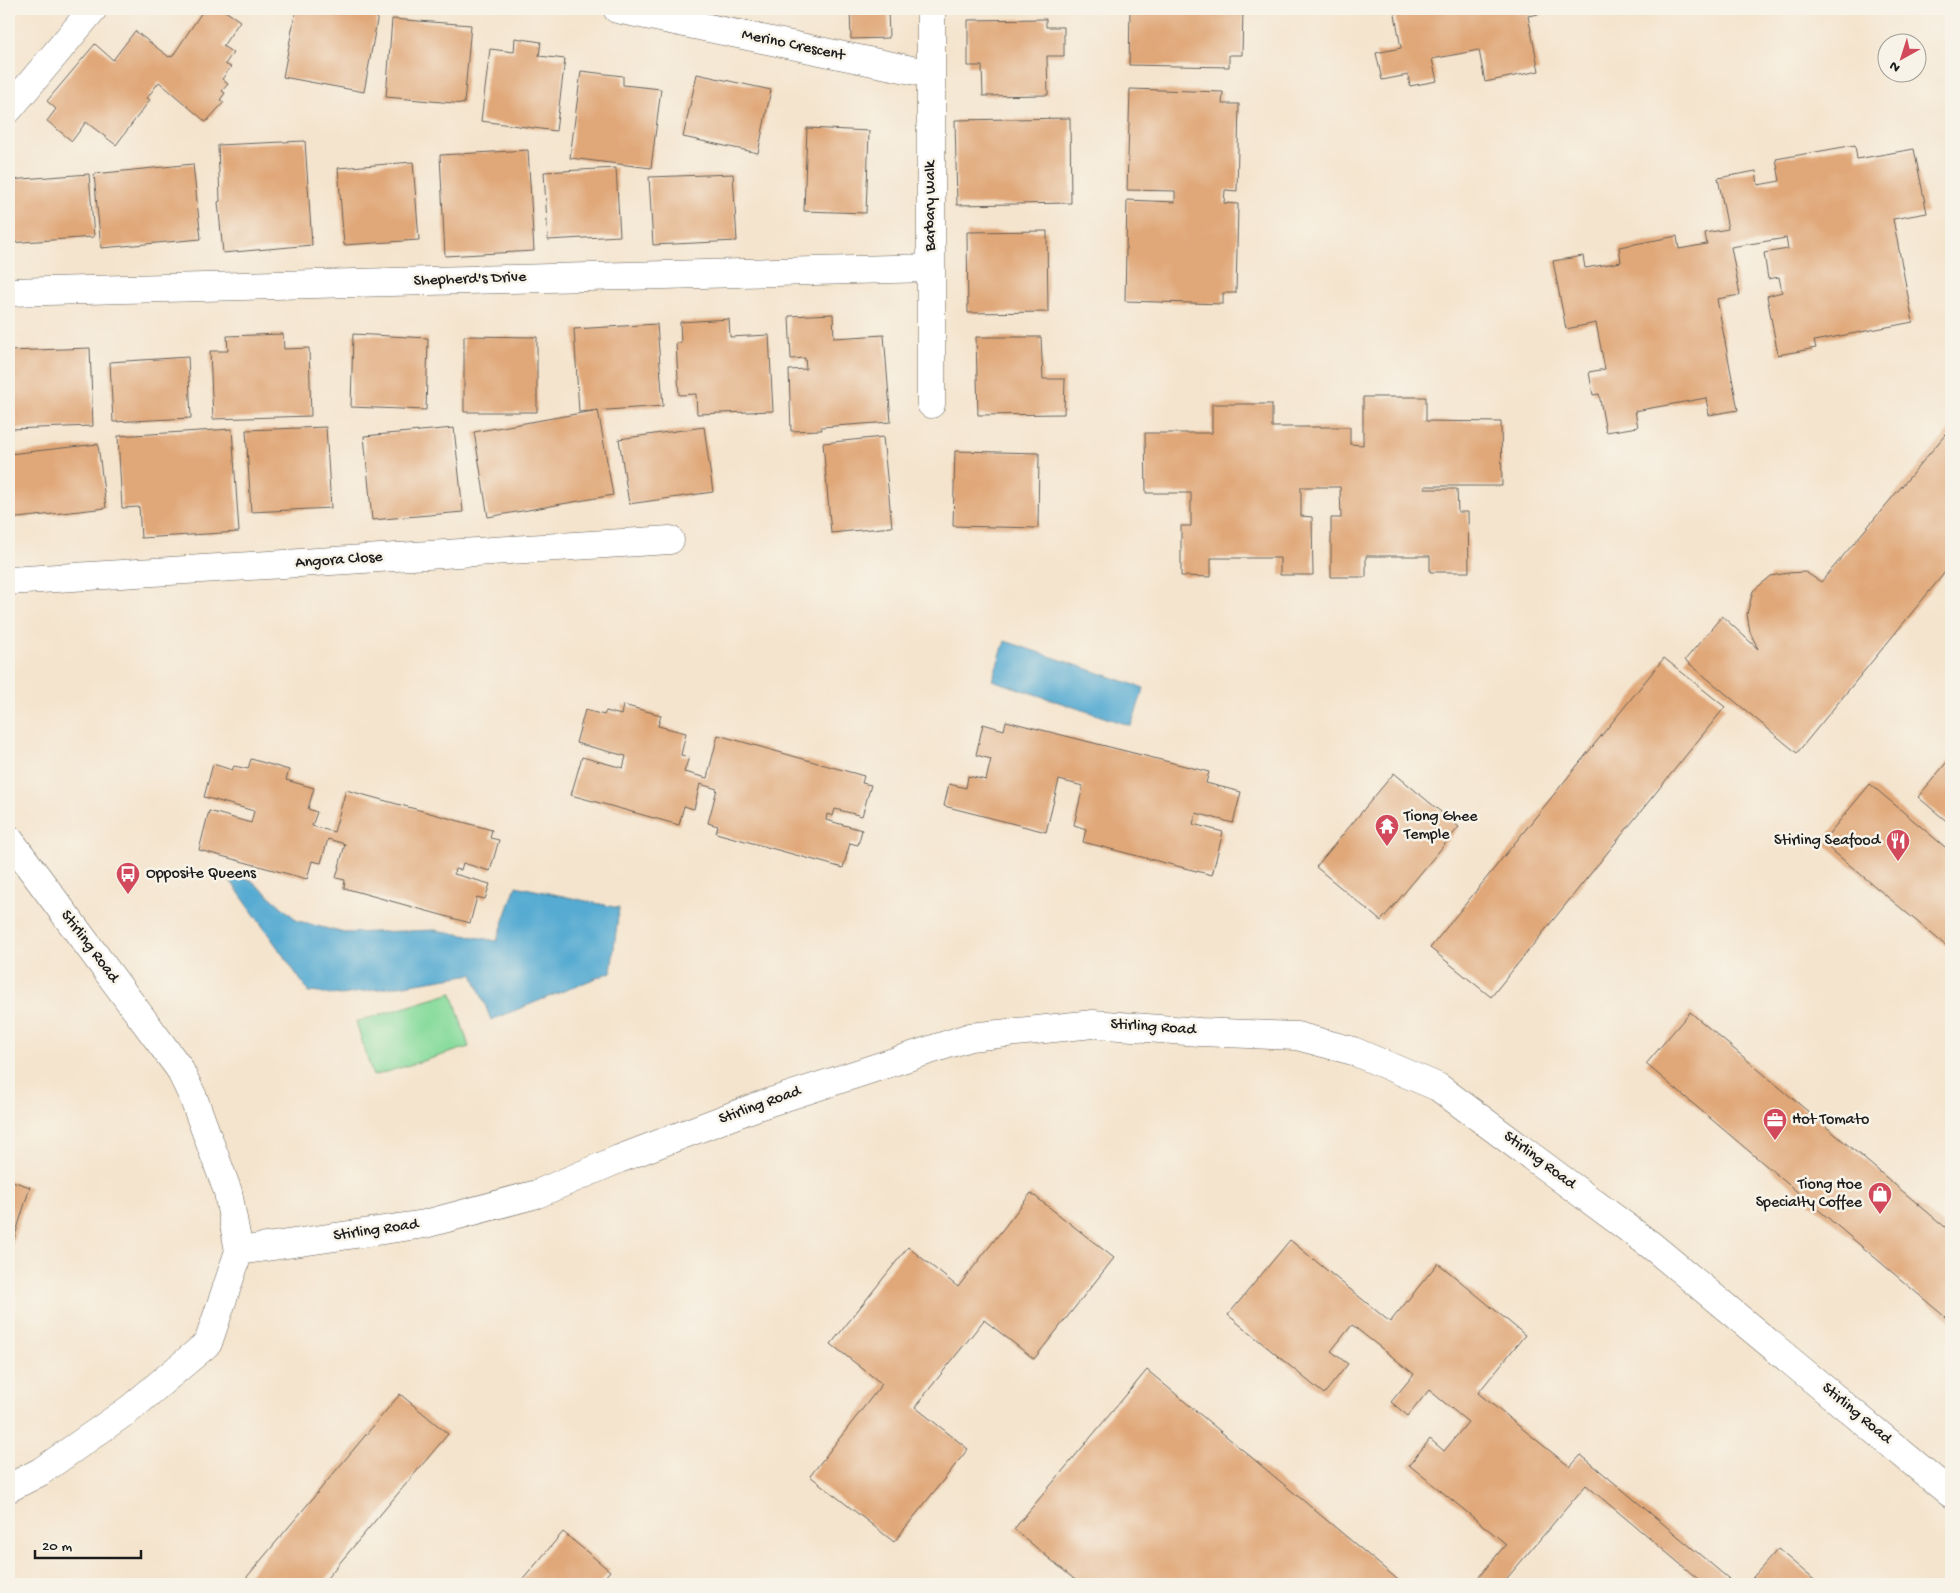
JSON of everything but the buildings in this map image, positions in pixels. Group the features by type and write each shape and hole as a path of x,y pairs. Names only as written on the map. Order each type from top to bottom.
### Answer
{"street":[{"path":"9,110 93,9"},
{"name":"Merino Crescent","path":"617,9 656,13 931,74"},
{"name":"Barbary Walk","path":"931,9 931,404"},
{"name":"Shepherd's Drive","path":"9,292 931,268"},
{"name":"Angora Close","path":"9,581 670,540"},
{"name":"Stirling Road","path":"9,839 179,1068 193,1097 228,1192 238,1251 208,1343 131,1408 40,1472 9,1488"},
{"name":"Stirling Road","path":"238,1251 424,1224 537,1194 619,1159 758,1106 970,1037 1093,1024 1200,1032 1297,1036 1352,1050 1438,1086 1652,1246 1951,1494"}],"green space":[{"path":"452,993 469,1047 373,1076 356,1022"}],"water":[{"path":"1005,641 1144,688 1131,726 992,680"},
{"path":"225,873 251,880 298,921 344,933 435,930 497,941 516,886 619,908 611,972 491,1020 473,974 342,995 309,992"}],"place":[{"name":"Tiong Ghee Temple","path":"1387,847"},
{"name":"Stirling Seafood","path":"1898,862"},
{"name":"Opposite Queens","path":"128,895"},
{"name":"Hot Tomato","path":"1775,1141"},
{"name":"Tiong Hoe Specialty Coffee","path":"1880,1215"}]}
